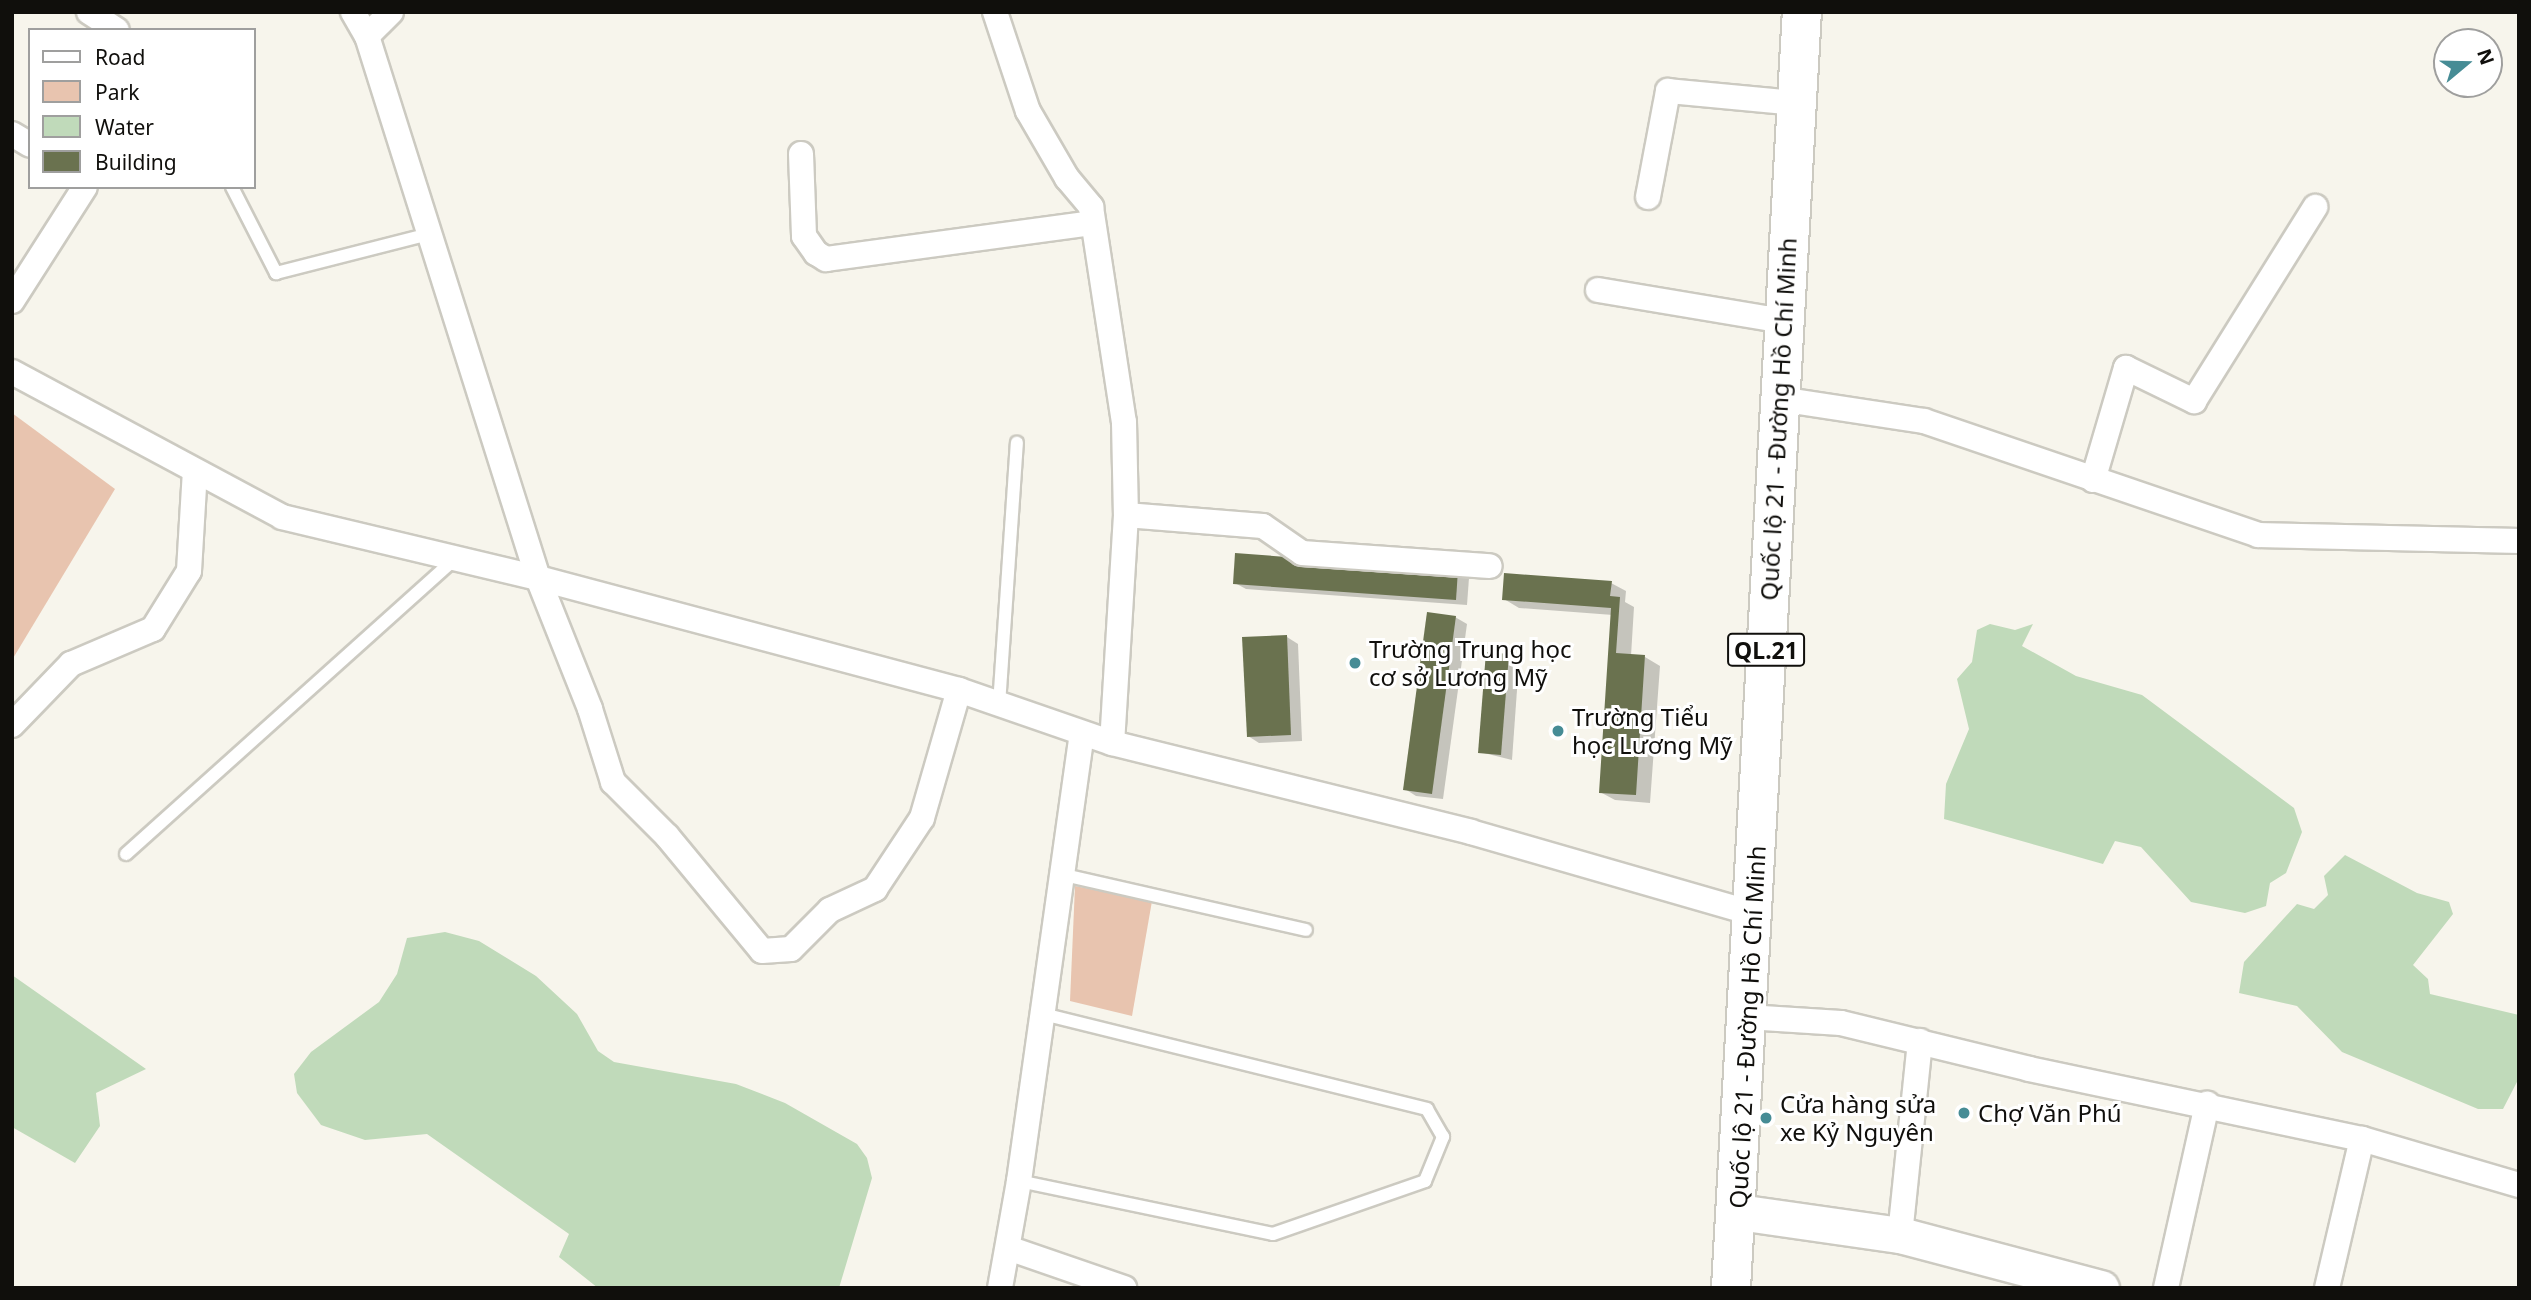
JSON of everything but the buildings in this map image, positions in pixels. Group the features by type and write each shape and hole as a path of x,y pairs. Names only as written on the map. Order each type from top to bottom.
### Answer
{"highway":[{"name":"Quốc lộ 21 - Đường Hồ Chí Minh","path":"1731,1288 1738,1212 1783,321 1802,12"}],"street":[{"path":"89,12 114,28"},
{"path":"352,12 367,36 538,578 590,709 612,782 667,836 762,951 792,949 830,910 874,889 922,818 959,690"},
{"path":"367,36 391,12"},
{"path":"995,12 1028,111 1067,178 1091,207 1091,223 1124,422 1126,515 1112,743"},
{"path":"1648,197 1668,91 1795,103"},
{"path":"12,134 28,144"},
{"path":"801,154 804,236 816,253 826,259 1091,223"},
{"path":"12,301 84,189"},
{"path":"2093,480 2126,368 2194,401 2315,207"},
{"path":"1598,289 1783,321"},
{"path":"12,372 282,517 538,578 959,690 1112,743 1471,832 1752,913"},
{"path":"1779,398 1924,421 2258,535 2519,541"},
{"path":"12,725 71,664 153,629 189,571 195,471"},
{"path":"1126,515 1263,526 1302,553 1490,566"},
{"path":"1000,1288 1019,1181 1040,1013 1064,875 1082,733"},
{"path":"1747,1017 1830,1021 2362,1139 2519,1185"},
{"path":"1900,1236 1920,1041"},
{"path":"2166,1288 2207,1104"},
{"path":"2327,1288 2362,1139"},
{"path":"1738,1212 1900,1236 2101,1288"},
{"path":"1008,1248 1124,1288"}],"lane":[{"path":"233,189 276,272 429,234"},
{"path":"999,706 1017,443"},
{"path":"126,854 456,559"},
{"path":"1064,875 1306,930"},
{"path":"1019,1181 1273,1234 1425,1181 1443,1137 1427,1109 1040,1013"}],"green space":[{"path":"12,413 115,489 12,660"},
{"path":"1075,886 1152,901 1132,1016 1070,1001"}],"water":[{"path":"1990,624 2015,630 2033,624 2022,646 2076,676 2142,695 2294,808 2302,832 2286,873 2270,883 2266,906 2245,913 2191,902 2141,847 2115,841 2103,864 1944,819 1946,784 1969,729 1957,679 1972,662 1977,630"},
{"path":"2345,855 2417,893 2449,902 2453,914 2413,965 2428,979 2430,994 2519,1015 2519,1078 2503,1109 2478,1109 2342,1052 2297,1006 2239,993 2244,962 2297,904 2314,909 2328,895 2324,876"},
{"path":"445,932 479,941 536,976 577,1014 598,1051 614,1062 736,1084 785,1103 857,1144 867,1158 872,1178 839,1288 598,1288 559,1257 569,1234 427,1134 365,1140 321,1125 297,1093 294,1074 311,1052 379,1002 397,974 407,938"},
{"path":"12,975 146,1069 96,1093 100,1126 75,1163 12,1127"}],"place":[{"name":"Trường Trung học cơ sở Lương Mỹ","path":"1355,663"},
{"name":"Trường Tiểu học Lương Mỹ","path":"1558,731"},
{"name":"Chợ Văn Phú","path":"1964,1113"},
{"name":"Cửa hàng sửa xe Kỷ Nguyên","path":"1766,1118"}]}
